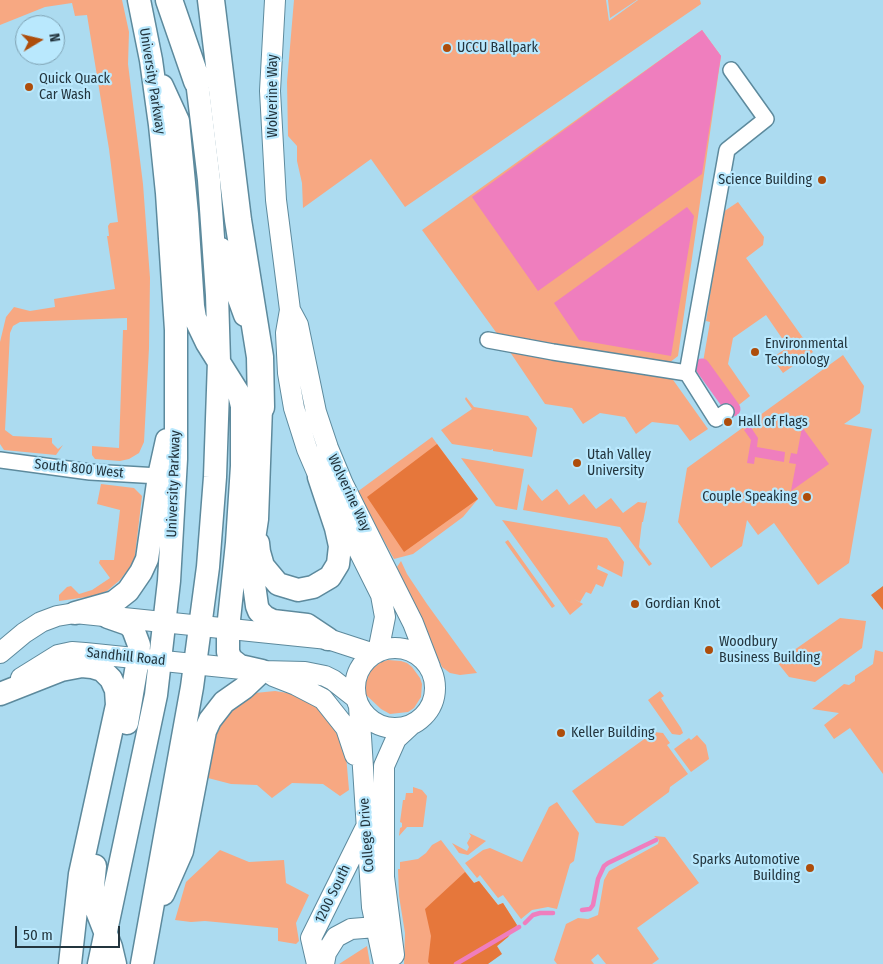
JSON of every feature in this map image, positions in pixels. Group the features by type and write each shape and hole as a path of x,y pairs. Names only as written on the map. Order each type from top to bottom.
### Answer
{"highway":[{"path":"169,0 197,81"},
{"path":"197,0 197,81"},
{"path":"211,0 238,220 260,357 261,407"}],"main road":[{"name":"University Parkway","path":"99,964 150,729 149,660 164,622 174,519 176,400 173,262 161,134 139,0"},
{"path":"142,964 196,664 212,523 218,426 218,361 213,229 197,81 183,0"},
{"name":"Wolverine Way","path":"275,0 270,91 276,200 290,310 286,333 288,373 294,408 307,449 319,477 378,586 381,595 385,617 376,653"},
{"path":"150,60 178,120 188,214 195,318 200,331 239,394 244,421 237,543 228,629 228,652 231,659 240,666 296,685 323,699 346,728 352,743 365,803"},
{"path":"213,229 248,322 261,407 256,519 252,552 252,570 257,606 259,611 273,621 306,625 328,639"},
{"name":"Wolverine Way","path":"290,310 298,325 316,412 328,448 343,484 413,623 430,667"},
{"path":"0,652 40,622 114,602 128,591 141,572 146,559 158,476 176,400"},
{"path":"256,519 261,561 278,584 298,590 320,584 334,572 340,550 336,528 319,477"},
{"path":"354,647 365,637 370,626 374,614 378,586"},
{"path":"74,613 328,639 376,653"},
{"path":"108,617 128,624 134,629 139,645 149,660"},
{"path":"148,926 182,851 205,731 210,720 224,702 262,672 305,672 325,676 333,680 357,702 366,716 376,724 388,728 400,728 411,726 424,717 432,705 436,691 430,667 424,660 409,650 391,648 376,653 365,662 358,673 355,686 357,702"},
{"name":"Sandhill Road","path":"0,692 58,655 72,652 262,672"},
{"path":"0,692 61,670 82,666 102,670 111,679 116,690 117,705 80,874 70,964"},
{"name":"College Drive","path":"357,702 372,907 384,964"},
{"name":"College Drive","path":"395,964 384,877 384,766 396,739 411,726"},
{"name":"1200 South","path":"317,964 310,938 366,825"},
{"name":"1200 South","path":"324,964 326,953 336,937 351,929 376,927"},
{"path":"105,933 112,948 115,964"}],"street":[{"path":"726,412 716,419 687,373 727,150 766,118 731,70"},
{"path":"488,340 687,373"},
{"name":"South 800 West","path":"0,460 90,472 158,476"}],"shaded area":[{"path":"0,0 122,0 129,32 128,64 143,184 150,278 149,348 144,442 139,453 129,459 120,461 95,459 92,455 92,446 119,448 123,330 127,330 127,318 20,322 13,326 10,333 5,430 13,436 52,438 52,443 58,449 63,445 56,455 4,450 0,444 0,342 6,317 14,307 30,311 55,307 54,299 115,289 107,236 109,236 108,226 110,223 118,222 109,149 87,15 75,16 72,3 45,7 25,15 15,15 15,19 0,25"},
{"path":"294,0 606,0 609,21 638,0 700,0 701,4 405,207 371,159 303,208 297,146 288,136 287,82"},
{"path":"608,0 637,0 610,18"},
{"path":"702,30 721,56 678,356 669,363 498,335 422,230"},
{"path":"702,30 721,56 702,174 538,291 472,197"},
{"path":"738,202 764,237 763,245 746,258 813,352 783,373 772,358 788,347 766,315 733,338 728,364 750,396 735,408 703,362 710,322 706,321 723,212"},
{"path":"687,207 694,216 671,356 579,340 554,303"},
{"path":"510,352 671,377 708,429 690,441 678,425 652,422 636,434 625,417 600,413 583,424 572,408 545,404"},
{"path":"843,355 864,386 860,413 844,424 872,429 849,563 818,585 774,523 758,535 747,520 742,546 711,568 678,522 687,468"},
{"path":"466,397 474,407 528,416 537,428 532,457 493,451 493,449 452,444 441,430 472,409 465,399"},
{"path":"750,426 758,438 757,447 785,452 784,462 755,457 754,464 747,463 751,440 744,430"},
{"path":"802,427 829,464 791,491 796,464 789,463 791,453 797,454"},
{"path":"432,437 478,499 463,517 413,554 394,559 357,492"},
{"path":"437,444 478,499 404,552 367,497"},
{"path":"461,458 524,469 517,510 496,506"},
{"path":"101,484 134,488 142,496 134,564 130,573 127,571 107,591 94,596 59,601 59,595 67,587 71,586 79,594 92,590 110,578 99,563 100,560 114,560 120,510 97,504"},
{"path":"528,484 542,501 557,489 569,505 584,494 596,509 611,498 623,513 638,502 645,503 647,501 639,547 652,564 649,566 620,527 523,510"},
{"path":"502,520 607,538 624,562 622,577 598,565 597,569 608,574 603,587 596,584 591,594 586,592 580,602 574,599 583,604 570,615"},
{"path":"508,540 555,606 552,608 505,542"},
{"path":"401,561 407,574 427,604 477,673 460,675 450,673 442,667 397,567"},
{"path":"883,586 883,610 871,595"},
{"path":"840,618 866,621 862,648 815,682 789,677 777,662"},
{"path":"875,650 883,652 883,774 850,728 834,739 824,725 839,713 812,709 844,684 849,685 855,681 855,676 873,664"},
{"path":"388,660 407,663 420,678 422,684 421,697 414,708 408,712 390,714 381,709 364,693 364,686 371,670 381,662"},
{"path":"275,691 294,694 314,704 328,719 340,739 346,755 349,790 340,796 323,784 292,783 272,798 257,785 231,784 208,778 215,738 224,719 235,707 255,693"},
{"path":"660,691 664,696 661,698 681,728 683,733 680,735 672,734 648,700"},
{"path":"654,732 663,733 670,743 667,745 688,774 670,787 669,792 623,826 596,823 572,791"},
{"path":"697,735 706,745 709,759 691,772 674,749 689,738 691,740"},
{"path":"413,787 422,790 427,796 423,827 407,827 399,836 400,828 402,827 400,822 403,800 405,800 406,793 413,793"},
{"path":"557,802 579,833 574,861 570,864 557,909 548,907 532,910 521,919 503,895 498,898 480,875 477,878 465,863 483,850 490,848 522,862 549,807"},
{"path":"469,833 486,841 468,855 459,853 452,843 467,851 469,847 467,843 471,836"},
{"path":"654,836 665,837 699,883 637,928 659,959 652,964 606,964 598,954 591,960 594,964 557,964 554,960 566,924 578,918 588,919 598,915 604,880 609,871 658,844 659,840"},
{"path":"441,840 474,883 479,881 498,905 503,903 517,925 508,937 476,964 404,964 405,933 399,896 398,869 400,869 400,862 418,859 432,845"},
{"path":"220,850 249,862 284,860 286,883 309,895 296,923 299,941 296,944 278,941 278,928 175,920 186,882"},
{"path":"465,872 474,883 479,881 498,905 503,903 517,925 508,937 497,946 502,954 488,964 430,964 428,962 431,936 425,909"},
{"path":"367,946 370,964 339,964"}],"waterway":[{"path":"702,366 733,409"},
{"path":"582,910 590,909 593,905 598,879 604,866 656,840"},
{"path":"525,923 533,915 553,913"},
{"path":"456,964 519,927"}],"place":[{"name":"UCCU Ballpark","path":"447,48"},
{"name":"Quick Quack Car Wash","path":"29,87"},
{"name":"Science Building","path":"822,180"},
{"name":"Environmental Technology","path":"755,352"},
{"name":"Hall of Flags","path":"728,422"},
{"name":"Utah Valley University","path":"577,463"},
{"name":"Couple Speaking","path":"807,497"},
{"name":"Gordian Knot","path":"635,604"},
{"name":"Woodbury Business Building","path":"709,650"},
{"name":"Keller Building","path":"561,733"},
{"name":"Sparks Automotive Building","path":"810,868"}]}
